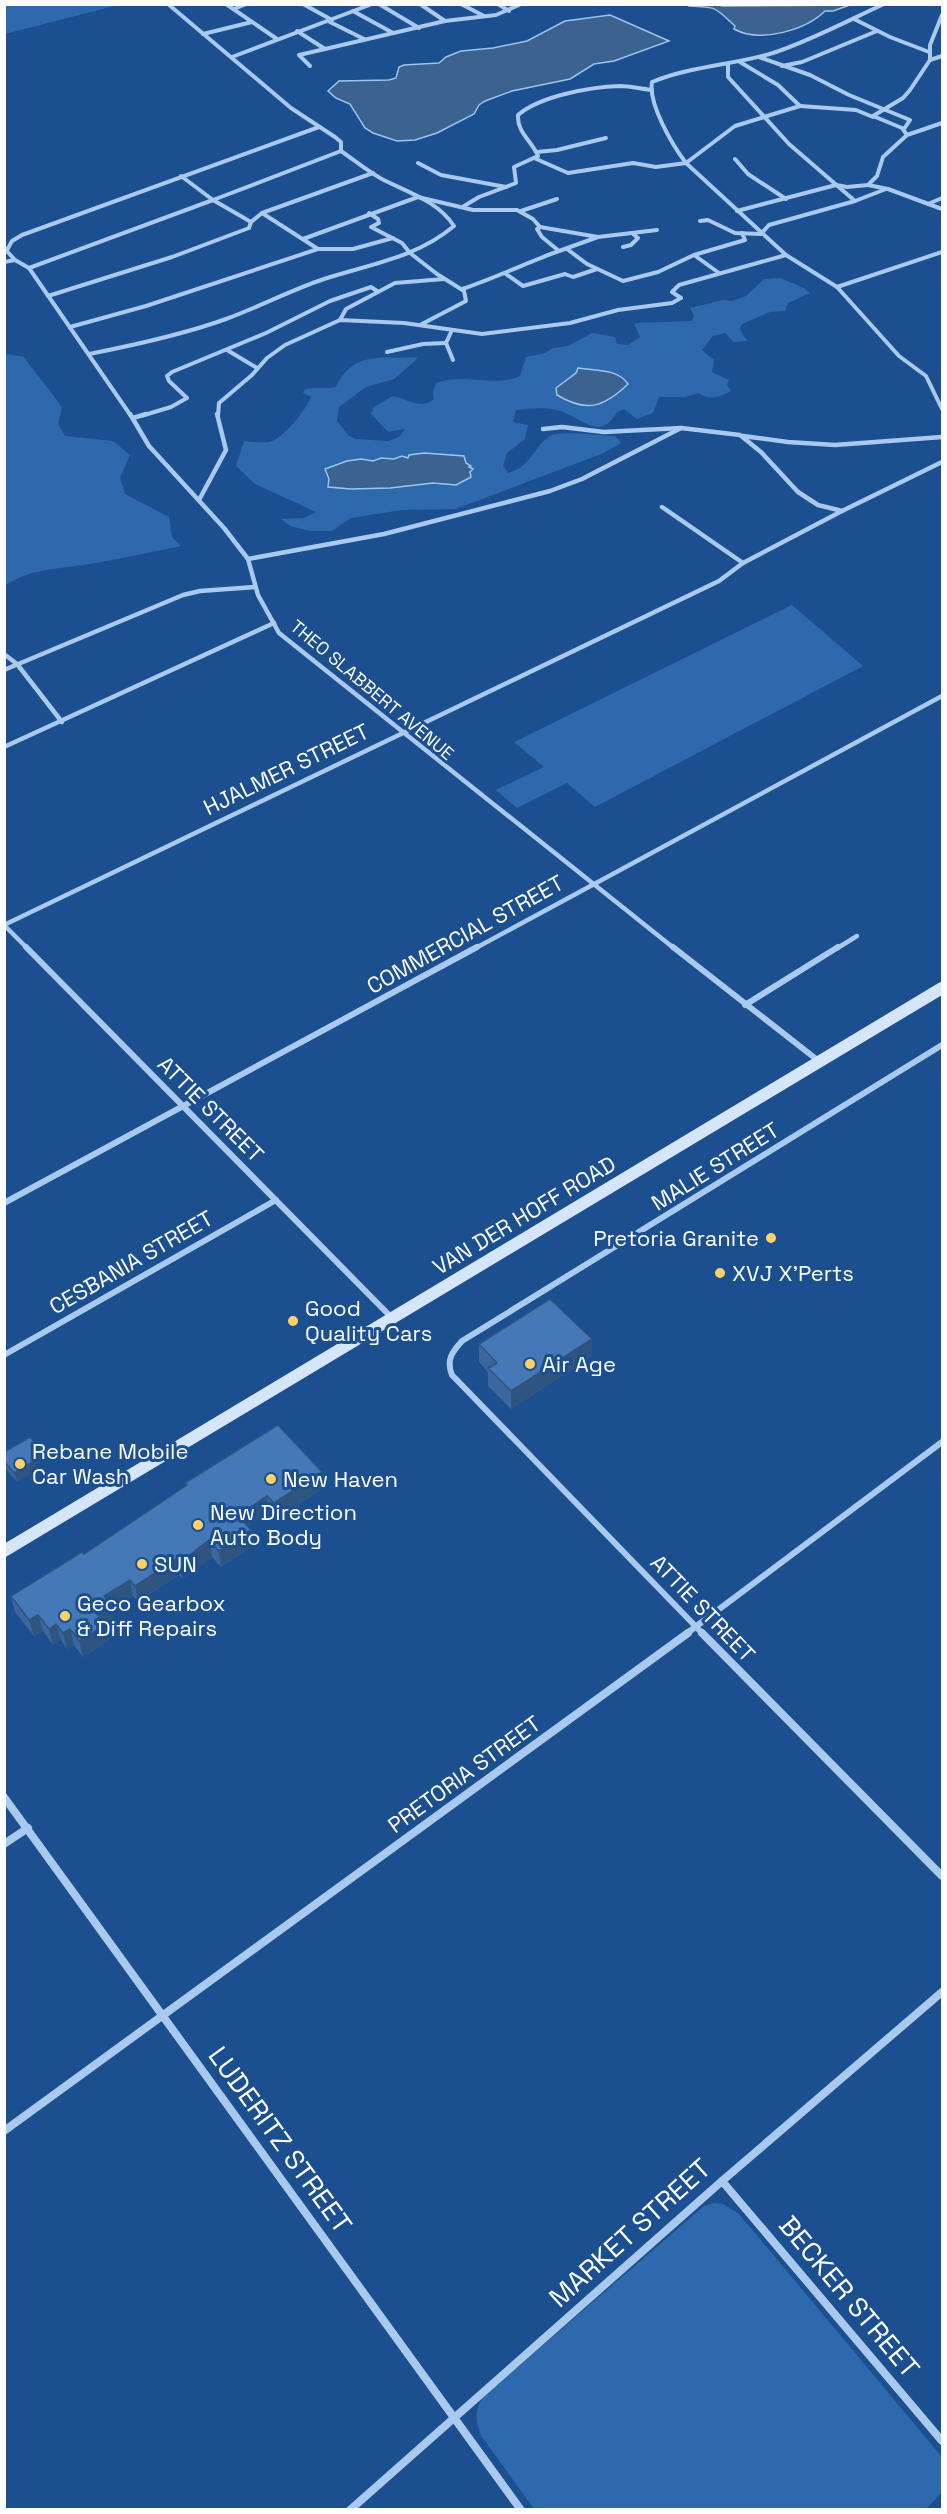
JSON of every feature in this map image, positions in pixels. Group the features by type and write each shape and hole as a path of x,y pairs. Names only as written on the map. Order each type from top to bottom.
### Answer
{"main road":[{"name":"VAN DER HOFF ROAD","path":"4,1551 942,988"}],"street":[{"path":"170,6 182,4"},
{"path":"226,4 278,39"},
{"path":"234,9 246,4"},
{"path":"303,4 365,40"},
{"path":"232,57 372,4"},
{"path":"380,4 419,28"},
{"path":"420,4 445,21"},
{"path":"461,4 484,16"},
{"path":"498,4 509,11"},
{"path":"310,66 299,55 445,21 509,11 521,4"},
{"path":"884,4 783,49 728,65 700,67 657,80 651,85 659,116 670,140 686,163 786,255 837,287 899,356 926,376 942,409"},
{"path":"170,6 293,110 330,132 341,142 341,151"},
{"path":"353,11 394,34"},
{"path":"930,60 929,52 942,15"},
{"path":"853,19 929,52"},
{"path":"203,34 252,22"},
{"path":"782,66 808,59 877,31"},
{"path":"297,32 325,49"},
{"path":"873,117 875,112 903,98 930,60 942,56"},
{"path":"759,57 810,75 910,120 904,129"},
{"path":"740,62 778,85 800,106"},
{"path":"728,65 728,77 763,117 789,144 855,201"},
{"path":"537,152 523,135 517,122 518,115 530,105 553,97 615,86 633,86 652,90"},
{"path":"534,158 568,173 633,163 659,167 686,163 728,130 800,106 856,110 904,129 907,135"},
{"path":"868,185 877,176 883,157 907,135 925,131 942,123"},
{"path":"6,249 12,241 22,235 319,127"},
{"path":"537,152 557,150 606,138"},
{"path":"89,354 127,347 243,313 322,280 410,253 448,233 454,226 450,218 418,196 373,173 341,151"},
{"path":"29,268 341,151"},
{"path":"464,206 478,197 516,183 514,167 534,158 537,152"},
{"path":"735,159 748,174 786,199"},
{"path":"418,163 451,178 506,187"},
{"path":"48,296 172,257 249,228 251,222 262,213 373,173"},
{"path":"181,177 213,200 251,222"},
{"path":"737,210 836,185 847,188 868,185 886,189 942,209"},
{"path":"761,234 769,225 855,201 886,189"},
{"path":"303,238 418,196 480,210 521,211 557,199"},
{"path":"928,204 942,198"},
{"path":"521,211 540,227 598,237"},
{"path":"262,213 318,249"},
{"path":"369,213 378,219 379,223 371,227 393,238 444,279 462,289 466,301 420,325"},
{"path":"700,221 708,220 735,234 742,232 761,234"},
{"path":"540,227 537,229 542,237 559,251"},
{"path":"462,289 598,237 657,230"},
{"path":"567,249 597,269 623,281 658,272 694,255 745,240 742,232"},
{"path":"623,247 631,245 638,237 633,233"},
{"path":"70,327 146,306 318,249 353,249 393,238"},
{"name":"THEO SLABBERT AVENUE","path":"6,249 15,260 29,268 134,418 149,446 199,500 248,559 255,588 279,633 591,884 820,1063"},
{"path":"837,287 942,252"},
{"path":"694,255 719,273"},
{"path":"199,500 226,450 217,413 218,405 257,368 293,340 340,320 420,325 492,333 570,322 618,310 672,303 681,298 672,292 679,285 786,255"},
{"path":"4,262 15,260"},
{"path":"506,274 523,286 565,274 573,277 597,269"},
{"path":"340,320 346,309 377,291 400,282 444,279"},
{"path":"134,418 180,404 187,398 169,381 167,376 285,324 324,301 371,287 377,291"},
{"path":"452,330 446,343 453,360"},
{"path":"387,352 423,344 446,343"},
{"path":"227,350 257,368"},
{"path":"543,429 562,427 604,432 681,428 763,440 848,444 921,436 942,437"},
{"path":"248,559 384,534 550,491 582,479 681,428"},
{"path":"740,435 761,452 798,492 818,505 842,511"},
{"name":"HJALMER STREET","path":"4,925 400,732 719,581 743,563 942,462"},
{"path":"662,507 743,563"},
{"path":"4,670 183,595 200,591 255,588"},
{"path":"4,747 273,623"},
{"path":"4,654 17,664 62,722"},
{"name":"COMMERCIAL STREET","path":"4,1203 942,696"},
{"name":"ATTIE STREET","path":"4,925 393,1318"},
{"path":"745,1005 857,936"},
{"name":"MALIE STREET","path":"449,1358 462,1341 942,1045"},
{"name":"CESBANIA STREET","path":"4,1355 276,1200"},
{"name":"ATTIE STREET","path":"449,1358 452,1375 942,1876"},
{"name":"PRETORIA STREET","path":"4,2131 696,1627 942,1442"},
{"name":"LUDERITZ STREET","path":"4,1797 521,2510"},
{"path":"4,1844 28,1828"},
{"name":"MARKET STREET","path":"350,2510 722,2181 942,1992"},
{"name":"BECKER STREET","path":"722,2181 942,2441"}],"shaded area":[{"path":"5,4 118,4 118,5 5,34"},
{"path":"716,4 722,6 850,5 833,11 825,11 807,24 795,29 770,35 757,35 734,29 735,26 715,9 688,5"},
{"path":"610,15 669,41 614,61 594,64 570,79 512,91 485,101 479,105 474,114 437,133 415,140 397,141 373,133 365,128 350,104 336,98 328,91 339,81 389,80 396,78 399,67 404,65 439,63 446,57 461,51 493,48 527,41 565,21"},
{"path":"780,278 810,293 788,303 785,311 770,312 742,324 740,329 747,341 734,342 725,333 713,336 702,350 714,360 712,372 729,380 727,385 731,391 714,397 706,397 699,393 685,397 659,397 653,413 637,419 624,409 616,413 604,426 598,427 557,410 540,408 516,410 513,422 528,425 525,439 507,453 503,466 508,473 522,466 545,440 555,434 615,436 621,443 604,453 456,509 402,510 351,518 332,531 310,531 290,526 281,519 304,518 316,512 255,484 236,466 244,441 269,442 293,424 311,397 303,393 305,389 336,387 351,367 361,362 381,358 417,357 394,379 366,387 339,407 337,421 349,436 356,439 388,441 399,437 405,429 388,432 371,414 374,407 393,396 424,404 434,399 433,391 436,383 457,379 499,381 520,376 526,357 545,353 553,348 568,346 592,333 615,337 617,344 628,345 640,337 634,323 692,321 694,316 690,308 723,300 732,301 746,296 764,279"},
{"path":"5,354 24,357 53,395 62,408 58,424 65,436 113,441 130,455 120,478 125,494 169,517 172,537 181,546 35,572 5,586"},
{"path":"578,368 612,373 628,384 603,402 595,405 577,404 557,395 556,388 576,373"},
{"path":"424,453 464,456 466,463 473,469 470,472 471,477 456,485 433,483 390,488 351,489 328,487 329,479 325,469 347,461 361,459 373,461 402,456 408,458 409,455"},
{"path":"792,605 863,666 595,807 567,783 517,808 496,790 544,767 514,742"},
{"path":"714,2203 723,2204 739,2214 942,2457 942,2492 925,2510 534,2509 482,2437 476,2417 483,2397 704,2206"}],"building":[{"name":"Air Age","path":"550,1299 592,1339 511,1391 488,1368 497,1363 479,1344"},
{"path":"278,1425 322,1472 274,1503 267,1496 243,1512 247,1515 241,1519 251,1530 219,1551 209,1540 179,1563 176,1559 135,1586 130,1580 104,1596 110,1604 96,1613 105,1625 79,1641 70,1629 63,1633 56,1624 49,1629 38,1615 29,1620 11,1596 82,1552 84,1554 187,1485 185,1483"},
{"path":"30,1437 42,1451 31,1457 34,1461 14,1473 4,1461 4,1452"}],"place":[{"name":"Pretoria Granite","path":"771,1238"},
{"name":"XVJ X'Perts","path":"720,1273"},
{"name":"Good Quality Cars","path":"293,1321"},
{"name":"Air Age","path":"530,1364"},
{"name":"Rebane Mobile Car Wash","path":"20,1464"},
{"name":"New Haven","path":"271,1479"},
{"name":"New Direction Auto Body","path":"198,1525"},
{"name":"SUN","path":"142,1564"},
{"name":"Geco Gearbox & Diff Repairs","path":"65,1616"}]}
